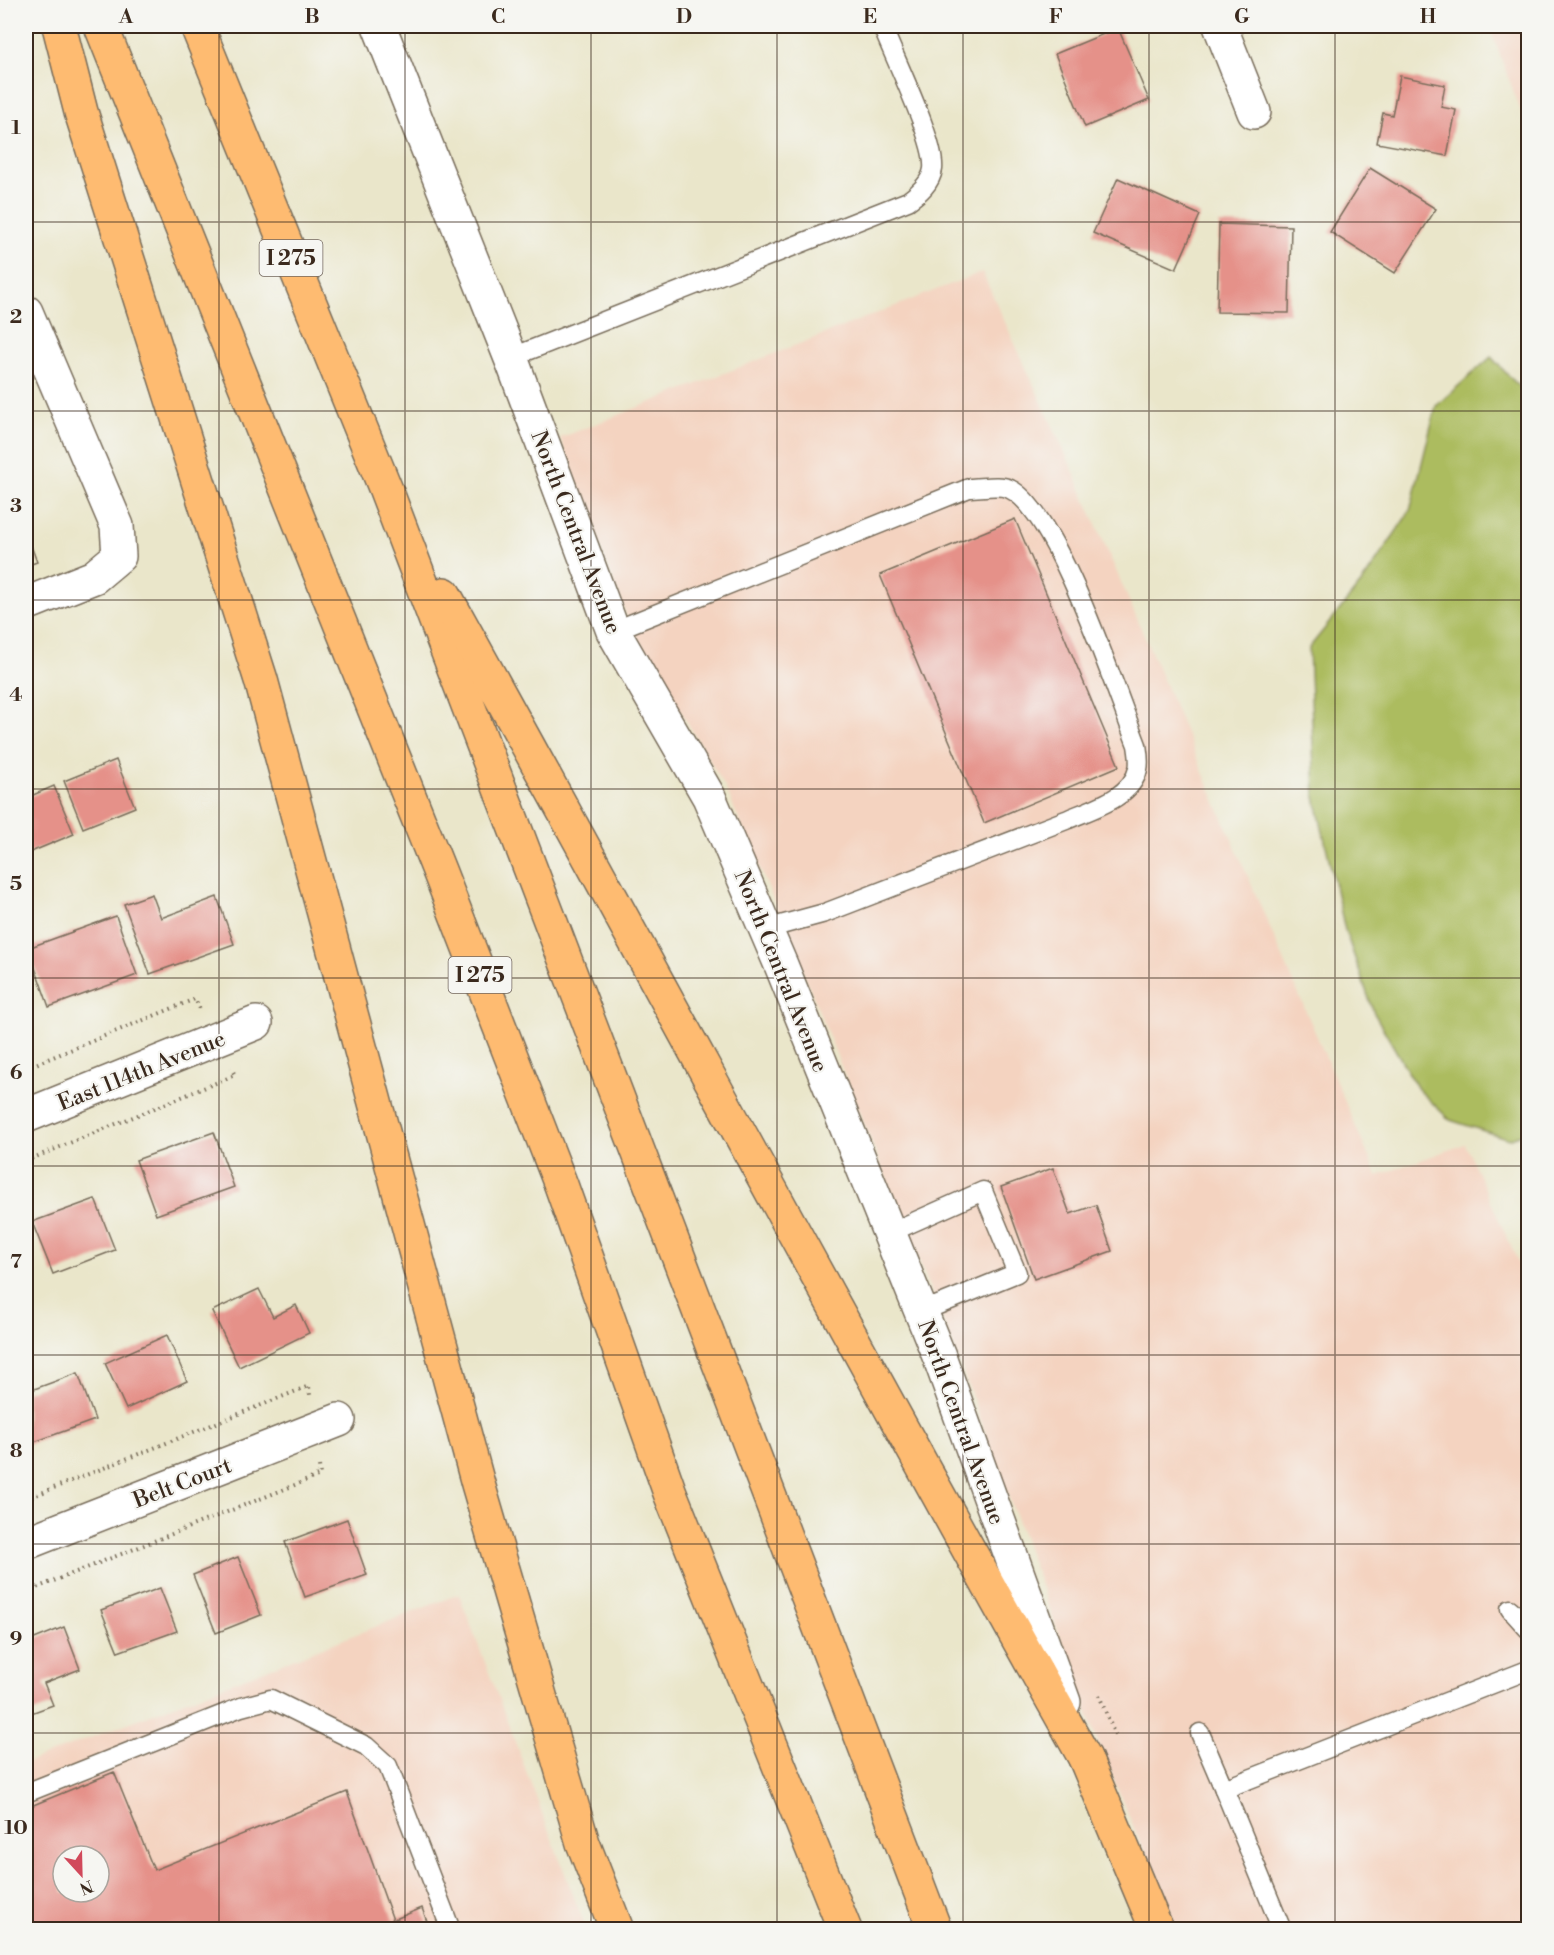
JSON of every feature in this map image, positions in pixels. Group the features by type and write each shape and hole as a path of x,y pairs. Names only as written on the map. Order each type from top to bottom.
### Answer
{"main road":[{"path":"59,26 91,145 264,692 298,814 359,1053 478,1484 583,1843 617,1929"},
{"name":"I 275","path":"101,26 449,896 561,1185 670,1493 845,1929"},
{"name":"I 275","path":"197,26 386,490 935,1929"},
{"path":"386,490 681,1020 958,1533 1084,1758"},
{"name":"North Central Avenue","path":"1084,1758 1157,1929"}],"street":[{"name":"North Central Avenue","path":"379,26 510,358 613,631 709,797 781,964 921,1312 1084,1758"},
{"path":"1220,26 1254,112"},
{"path":"26,312 117,526 118,556 94,577 26,604"},
{"name":"East 114th Avenue","path":"26,1116 256,1023"},
{"name":"Belt Court","path":"26,1543 327,1425"}],"lane":[{"path":"510,358 908,201 923,189 933,170 930,146 882,26"},
{"path":"613,631 969,488 1008,488 1026,500 1064,558 1137,745 1139,768 1131,787 1101,805 1066,820 825,913 766,929"},
{"path":"889,1233 983,1191 1017,1273 921,1312"},
{"path":"1510,1609 1528,1629"},
{"path":"1224,1789 1528,1670"},
{"path":"26,1793 241,1707 271,1699 366,1746 388,1766 451,1929"},
{"path":"1200,1733 1282,1929"}],"path":[{"path":"26,1161 235,1075"},
{"path":"26,1499 309,1386 327,1425 321,1475 26,1592"}],"shaded area":[{"path":"1489,26 1528,26 1528,130"},
{"path":"982,272 1071,466 1377,1176 1465,1144 1526,1280 1528,1279 1528,1929 1177,1929 1101,1750 955,1350 790,939 725,787 629,623 560,438"},
{"path":"459,1594 586,1929 26,1930 26,1763"}],"green space":[{"path":"1491,357 1528,396 1528,1131 1509,1139 1450,1120 1418,1089 1374,1013 1345,930 1315,797 1309,648 1363,581 1410,511 1436,406"}],"building":[{"path":"1118,28 1149,100 1085,127 1055,54"},
{"path":"1400,76 1445,85 1441,107 1456,110 1447,156 1377,143 1383,113 1392,115"},
{"path":"1370,168 1436,209 1395,273 1330,232"},
{"path":"1118,178 1200,215 1176,269 1093,233"},
{"path":"1219,224 1291,226 1289,313 1217,312"},
{"path":"1015,519 1119,766 984,823 880,575"},
{"path":"26,532 37,562 26,566"},
{"path":"116,760 135,807 83,828 64,781"},
{"path":"54,786 74,834 26,854 26,798"},
{"path":"152,894 161,918 217,897 234,944 150,974 124,904"},
{"path":"116,916 137,975 49,1007 28,948"},
{"path":"214,1132 234,1187 156,1215 136,1160"},
{"path":"1053,1168 1070,1214 1096,1205 1112,1251 1034,1279 1001,1187"},
{"path":"95,1199 115,1250 53,1274 32,1222"},
{"path":"259,1289 273,1317 296,1305 309,1333 239,1367 212,1311"},
{"path":"167,1335 187,1381 126,1409 105,1363"},
{"path":"78,1373 95,1420 26,1445 26,1392"},
{"path":"347,1519 367,1575 305,1597 285,1542"},
{"path":"238,1557 261,1615 216,1633 193,1575"},
{"path":"160,1588 177,1631 118,1652 101,1610"},
{"path":"26,1622 32,1640 64,1627 80,1669 44,1683 53,1705 26,1715"},
{"path":"114,1772 154,1870 347,1792 393,1920 422,1908 430,1930 26,1930 26,1808"}]}
